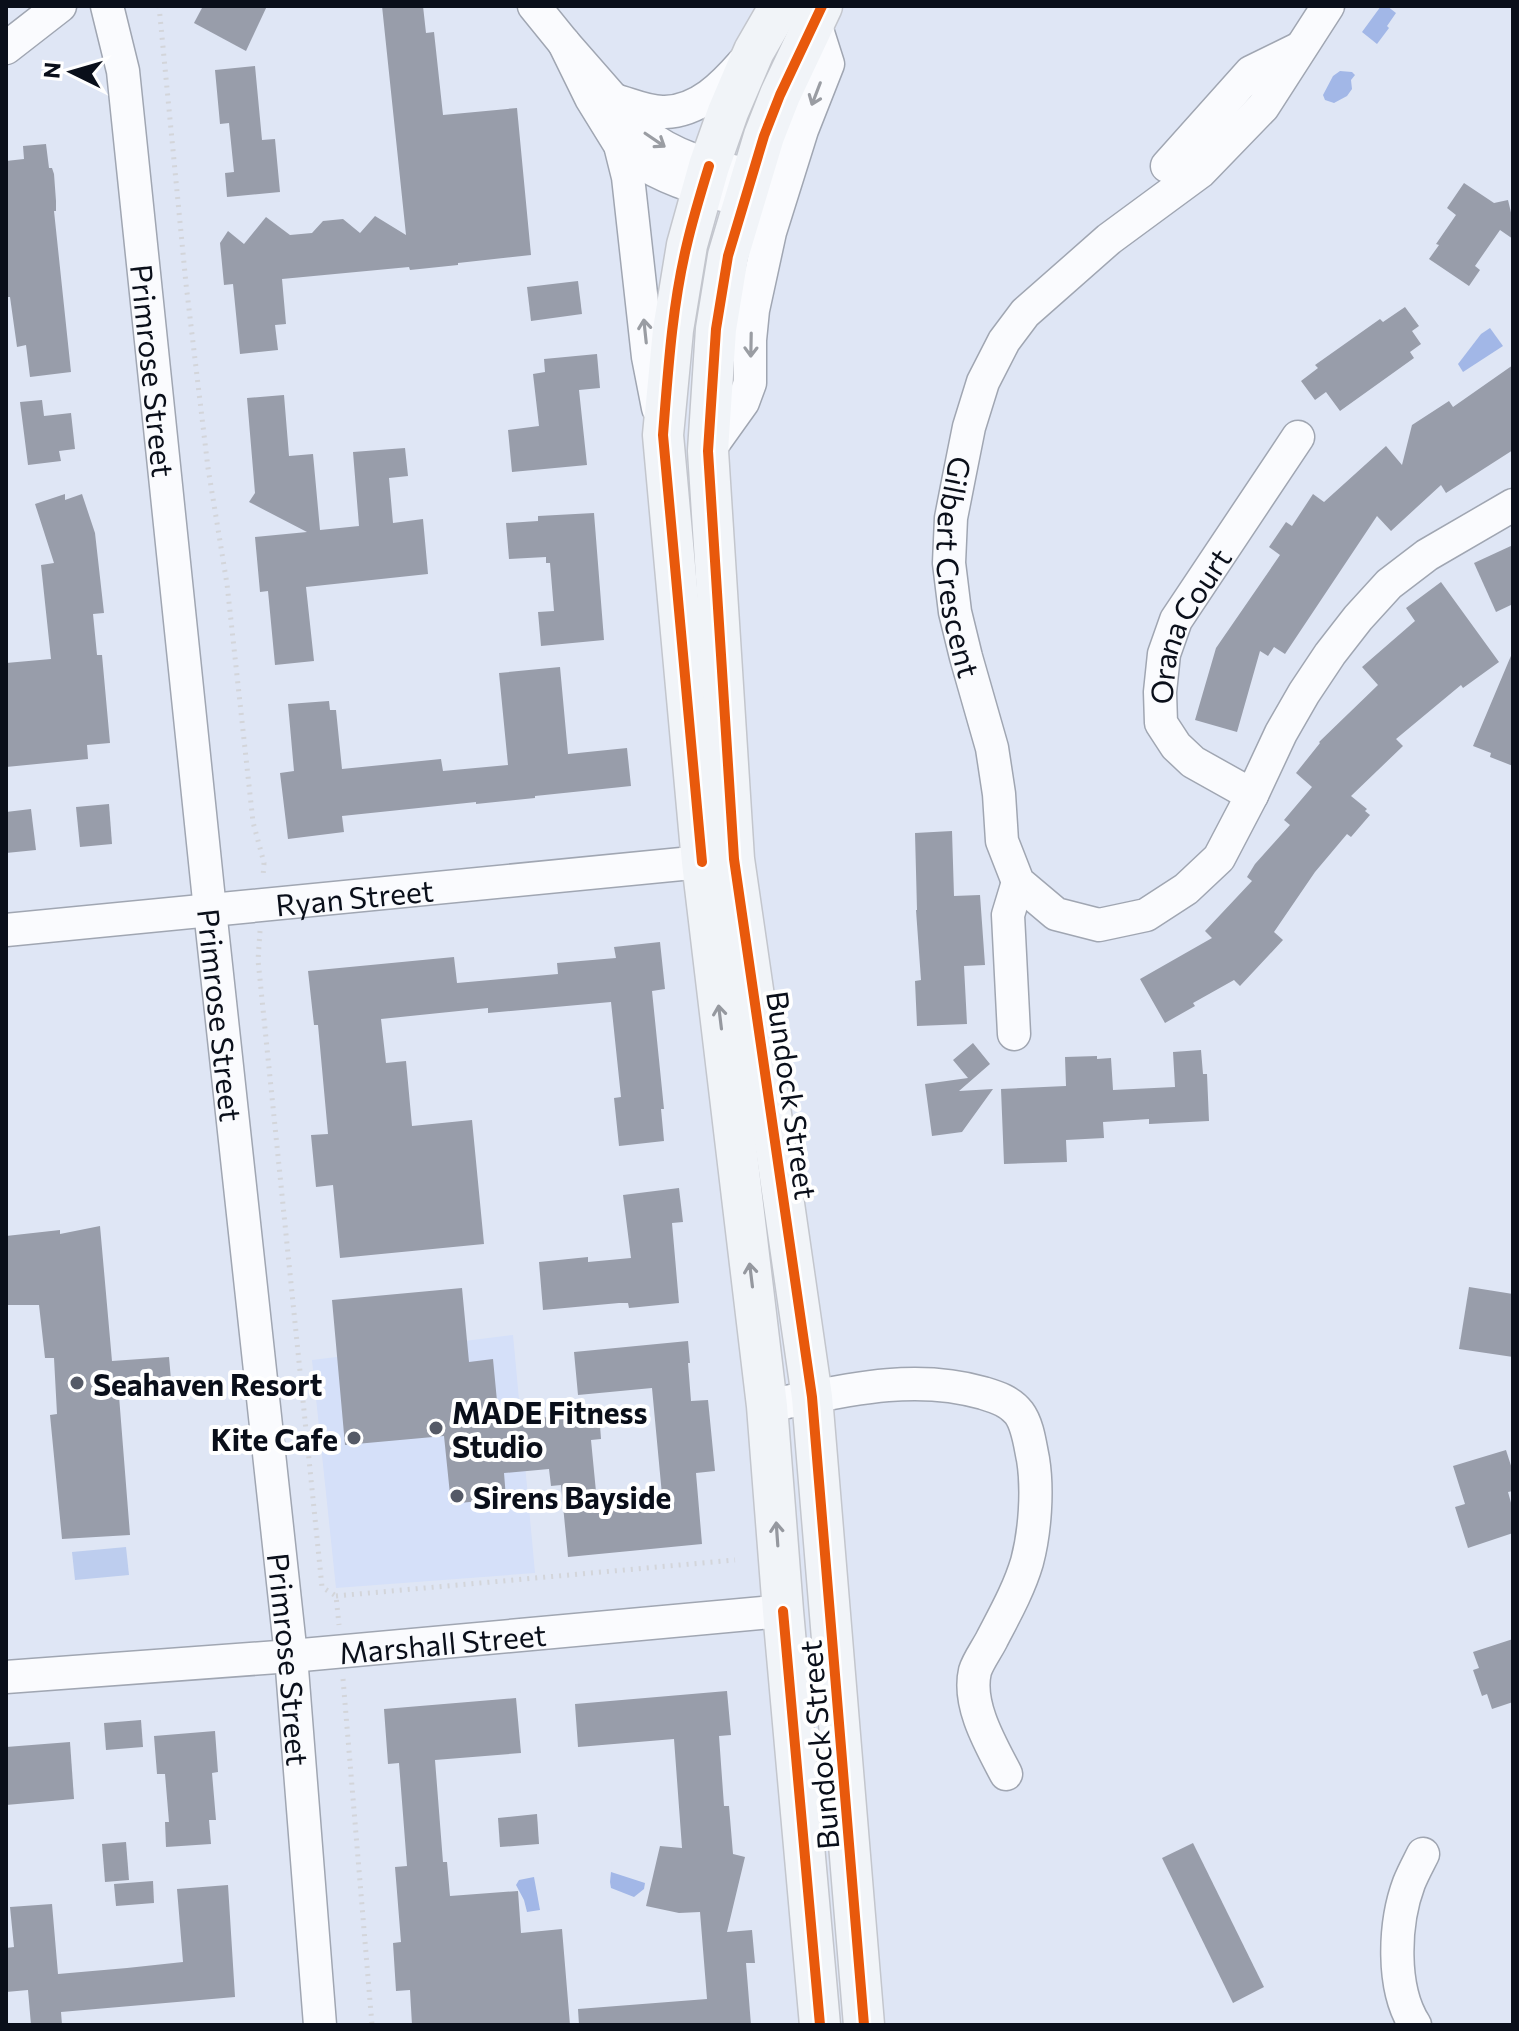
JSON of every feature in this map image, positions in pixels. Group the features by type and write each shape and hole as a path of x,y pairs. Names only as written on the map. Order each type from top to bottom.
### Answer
{"main road":[{"name":"Bundock Street","path":"806,11 754,51 728,112 687,245 678,291 663,435 702,862 767,1406 820,2025"},
{"name":"Bundock Street","path":"806,11 747,188 728,256 716,329 708,451 734,859 812,1397 864,2025"}],"street":[{"path":"6,48 60,6"},
{"name":"Primrose Street","path":"107,6 123,71 291,1656 320,2025"},
{"path":"534,6 641,131 681,156 706,178"},
{"name":"Gilbert Crescent","path":"1328,6 1263,107 1200,172 1109,239 1025,313 1004,341 983,382 969,427 951,518 949,563 955,612 992,748 1002,841 1018,882 1056,914 1099,925 1146,915 1186,889 1219,858 1304,693 1358,618 1389,584 1427,555 1513,505"},
{"path":"708,451 743,402 750,383 753,310 770,232 802,130 828,64 806,11"},
{"path":"564,43 591,98 620,145 642,164 671,178 706,178 747,188"},
{"path":"1167,166 1251,72 1302,48"},
{"path":"614,100 664,112 696,105 731,77 754,51"},
{"path":"620,145 628,177 648,357 663,435"},
{"name":"Orana Court","path":"1252,795 1193,762 1176,746 1161,723 1164,654 1176,620 1298,437"},
{"name":"Ryan Street","path":"6,930 702,862"},
{"path":"1014,1034 1008,915 1018,882"},
{"path":"767,1406 899,1383 971,1390 1003,1399 1020,1413 1029,1436 1036,1476 1034,1518 1027,1559 1015,1594 975,1671 974,1696 985,1733 1006,1774"},
{"name":"Marshall Street","path":"6,1677 291,1656 783,1611"},
{"path":"1415,2025 1407,2013 1399,1974 1398,1943 1409,1884 1423,1854"}],"path":[{"path":"159,6 186,284 208,468 227,584 253,822 264,863 258,960 322,1587 336,1596 735,1560"},
{"path":"336,1596 372,2025"}],"shaded area":[{"path":"1381,6 1387,6 1396,13 1377,44 1362,32"},
{"path":"1340,71 1355,75 1351,80 1352,89 1347,96 1334,103 1325,100 1323,95 1333,76"},
{"path":"1490,328 1503,346 1463,372 1458,364 1481,334"},
{"path":"513,1335 535,1573 336,1588 312,1360"},
{"path":"126,1547 129,1575 75,1580 72,1552"},
{"path":"611,1872 645,1883 644,1889 634,1897 611,1888"},
{"path":"534,1877 540,1910 527,1912 516,1885 519,1880"}],"building":[{"path":"203,6 267,6 246,51 194,23"},
{"path":"382,6 423,6 426,33 434,32 443,115 517,108 531,255 410,270 409,267 282,279 286,324 275,325 278,350 240,354 233,284 224,285 220,243 228,231 244,244 266,217 290,235 312,233 323,221 343,219 360,233 375,216 406,235"},
{"path":"255,66 262,140 275,139 280,192 227,197 225,173 234,172 229,123 220,124 215,70"},
{"path":"46,144 49,168 54,174 54,211 71,372 30,377 26,345 17,347 10,297 6,297 6,161 24,159 23,146"},
{"path":"1464,183 1494,203 1508,200 1513,221 1513,239 1500,230 1475,266 1480,270 1469,286 1429,259 1456,215 1447,208"},
{"path":"578,281 582,314 531,321 527,287"},
{"path":"1405,307 1419,326 1412,331 1421,344 1410,352 1414,358 1340,411 1326,392 1315,400 1301,381 1318,368 1315,365 1380,319 1383,322"},
{"path":"597,354 600,388 579,390 587,465 512,472 508,430 539,426 533,374 545,372 544,359"},
{"path":"1513,365 1513,450 1446,493 1441,485 1391,531 1377,516 1285,654 1274,647 1268,656 1260,651 1237,732 1195,720 1216,648 1280,555 1269,547 1286,522 1292,526 1313,494 1324,502 1386,446 1402,465 1412,425 1449,401 1453,407"},
{"path":"284,395 289,456 313,454 320,530 359,526 353,452 405,448 408,476 389,478 393,523 423,519 428,574 306,587 314,661 275,665 268,591 260,592 255,537 307,532 249,502 255,493 247,398"},
{"path":"42,400 44,416 71,413 75,449 59,451 61,461 28,465 20,402"},
{"path":"65,494 65,500 82,494 95,533 104,613 93,614 97,655 102,655 110,743 87,745 88,759 6,767 6,663 51,659 41,565 54,563 35,504"},
{"path":"594,513 604,640 541,646 538,612 554,611 550,563 546,563 546,557 509,559 506,523 538,521 538,516"},
{"path":"1513,545 1513,604 1496,612 1474,563"},
{"path":"1441,582 1499,662 1463,688 1461,685 1396,739 1403,746 1351,796 1370,815 1351,837 1347,834 1315,872 1274,932 1283,940 1240,986 1234,980 1165,1023 1140,979 1212,938 1205,931 1252,881 1247,877 1255,864 1290,825 1284,820 1312,787 1296,773 1319,742 1378,685 1362,667 1415,621 1406,608"},
{"path":"1513,651 1513,766 1473,746"},
{"path":"560,667 568,754 627,748 631,786 342,816 344,832 288,839 280,773 294,771 288,704 329,701 330,710 336,710 342,769 441,759 443,771 508,765 499,673"},
{"path":"109,804 112,844 80,847 76,807"},
{"path":"31,809 36,850 6,853 6,812"},
{"path":"952,831 954,896 980,895 985,965 964,966 967,1024 917,1026 915,981 921,980 915,833"},
{"path":"660,942 665,989 652,991 664,1109 661,1109 664,1141 619,1146 614,1098 621,1097 611,1002 488,1013 488,1008 381,1019 386,1063 406,1061 412,1126 472,1120 484,1244 340,1258 333,1185 316,1187 311,1135 328,1134 318,1025 314,1025 308,971 454,957 457,983 558,974 557,963 616,958 614,947"},
{"path":"973,1043 990,1064 959,1091 993,1089 962,1132 932,1136 925,1084 968,1078 953,1060"},
{"path":"1201,1050 1203,1074 1207,1074 1209,1121 1149,1124 1149,1119 1103,1122 1104,1138 1066,1140 1067,1162 1004,1164 1001,1089 1066,1086 1065,1057 1097,1056 1097,1059 1111,1058 1113,1090 1175,1087 1173,1052"},
{"path":"679,1188 683,1222 672,1223 679,1303 629,1308 628,1303 619,1303 543,1310 539,1262 588,1257 588,1262 631,1258 623,1195"},
{"path":"100,1226 112,1361 169,1357 172,1391 119,1396 130,1535 62,1539 50,1415 57,1414 54,1358 45,1358 39,1305 6,1305 6,1236 60,1230 60,1234"},
{"path":"1469,1287 1513,1294 1513,1357 1459,1349"},
{"path":"462,1288 469,1362 493,1359 499,1422 599,1412 601,1439 591,1440 597,1502 662,1495 652,1388 578,1395 574,1352 688,1341 691,1401 708,1400 715,1471 696,1473 702,1544 568,1557 561,1485 551,1486 549,1469 504,1473 506,1498 451,1504 444,1436 345,1445 332,1300"},
{"path":"1506,1450 1513,1472 1513,1491 1508,1492 1513,1510 1513,1533 1468,1548 1455,1507 1465,1504 1453,1466"},
{"path":"1513,1639 1513,1702 1492,1709 1487,1694 1482,1696 1473,1670 1479,1668 1473,1652"},
{"path":"727,1691 731,1735 719,1736 724,1806 729,1806 733,1854 745,1857 727,1932 752,1930 755,1963 746,1963 751,2025 579,2025 578,2009 707,1999 700,1912 679,1913 646,1906 660,1846 682,1848 674,1739 578,1747 575,1704"},
{"path":"516,1698 521,1753 435,1760 443,1862 447,1862 450,1896 518,1891 521,1933 562,1929 570,2025 412,2025 410,1990 396,1991 393,1943 401,1942 395,1867 407,1866 399,1763 388,1764 384,1709"},
{"path":"141,1720 143,1747 106,1750 104,1723"},
{"path":"215,1731 218,1772 212,1773 216,1820 209,1820 211,1844 166,1847 165,1822 169,1822 165,1774 157,1774 154,1736"},
{"path":"70,1742 74,1799 6,1805 6,1747"},
{"path":"537,1814 539,1844 500,1847 498,1818"},
{"path":"126,1842 129,1880 105,1882 102,1844"},
{"path":"1193,1843 1264,1987 1233,2003 1162,1858"},
{"path":"153,1881 154,1903 116,1906 114,1884"},
{"path":"228,1885 235,1997 61,2012 62,2025 31,2025 28,1990 6,1992 6,1948 14,1947 10,1907 52,1904 58,1974 127,1968 183,1962 177,1889"}],"cycle path":[{"path":"822,6 764,136 728,256 716,329 708,451 734,859 812,1397 864,2025"},
{"path":"702,862 663,435 671,339 682,267 709,166"},
{"path":"783,1611 820,2025"}],"place":[{"name":"Seahaven Resort","path":"77,1383"},
{"name":"MADE Fitness Studio","path":"436,1428"},
{"name":"Kite Cafe","path":"354,1438"},
{"name":"Sirens Bayside","path":"457,1496"}]}
